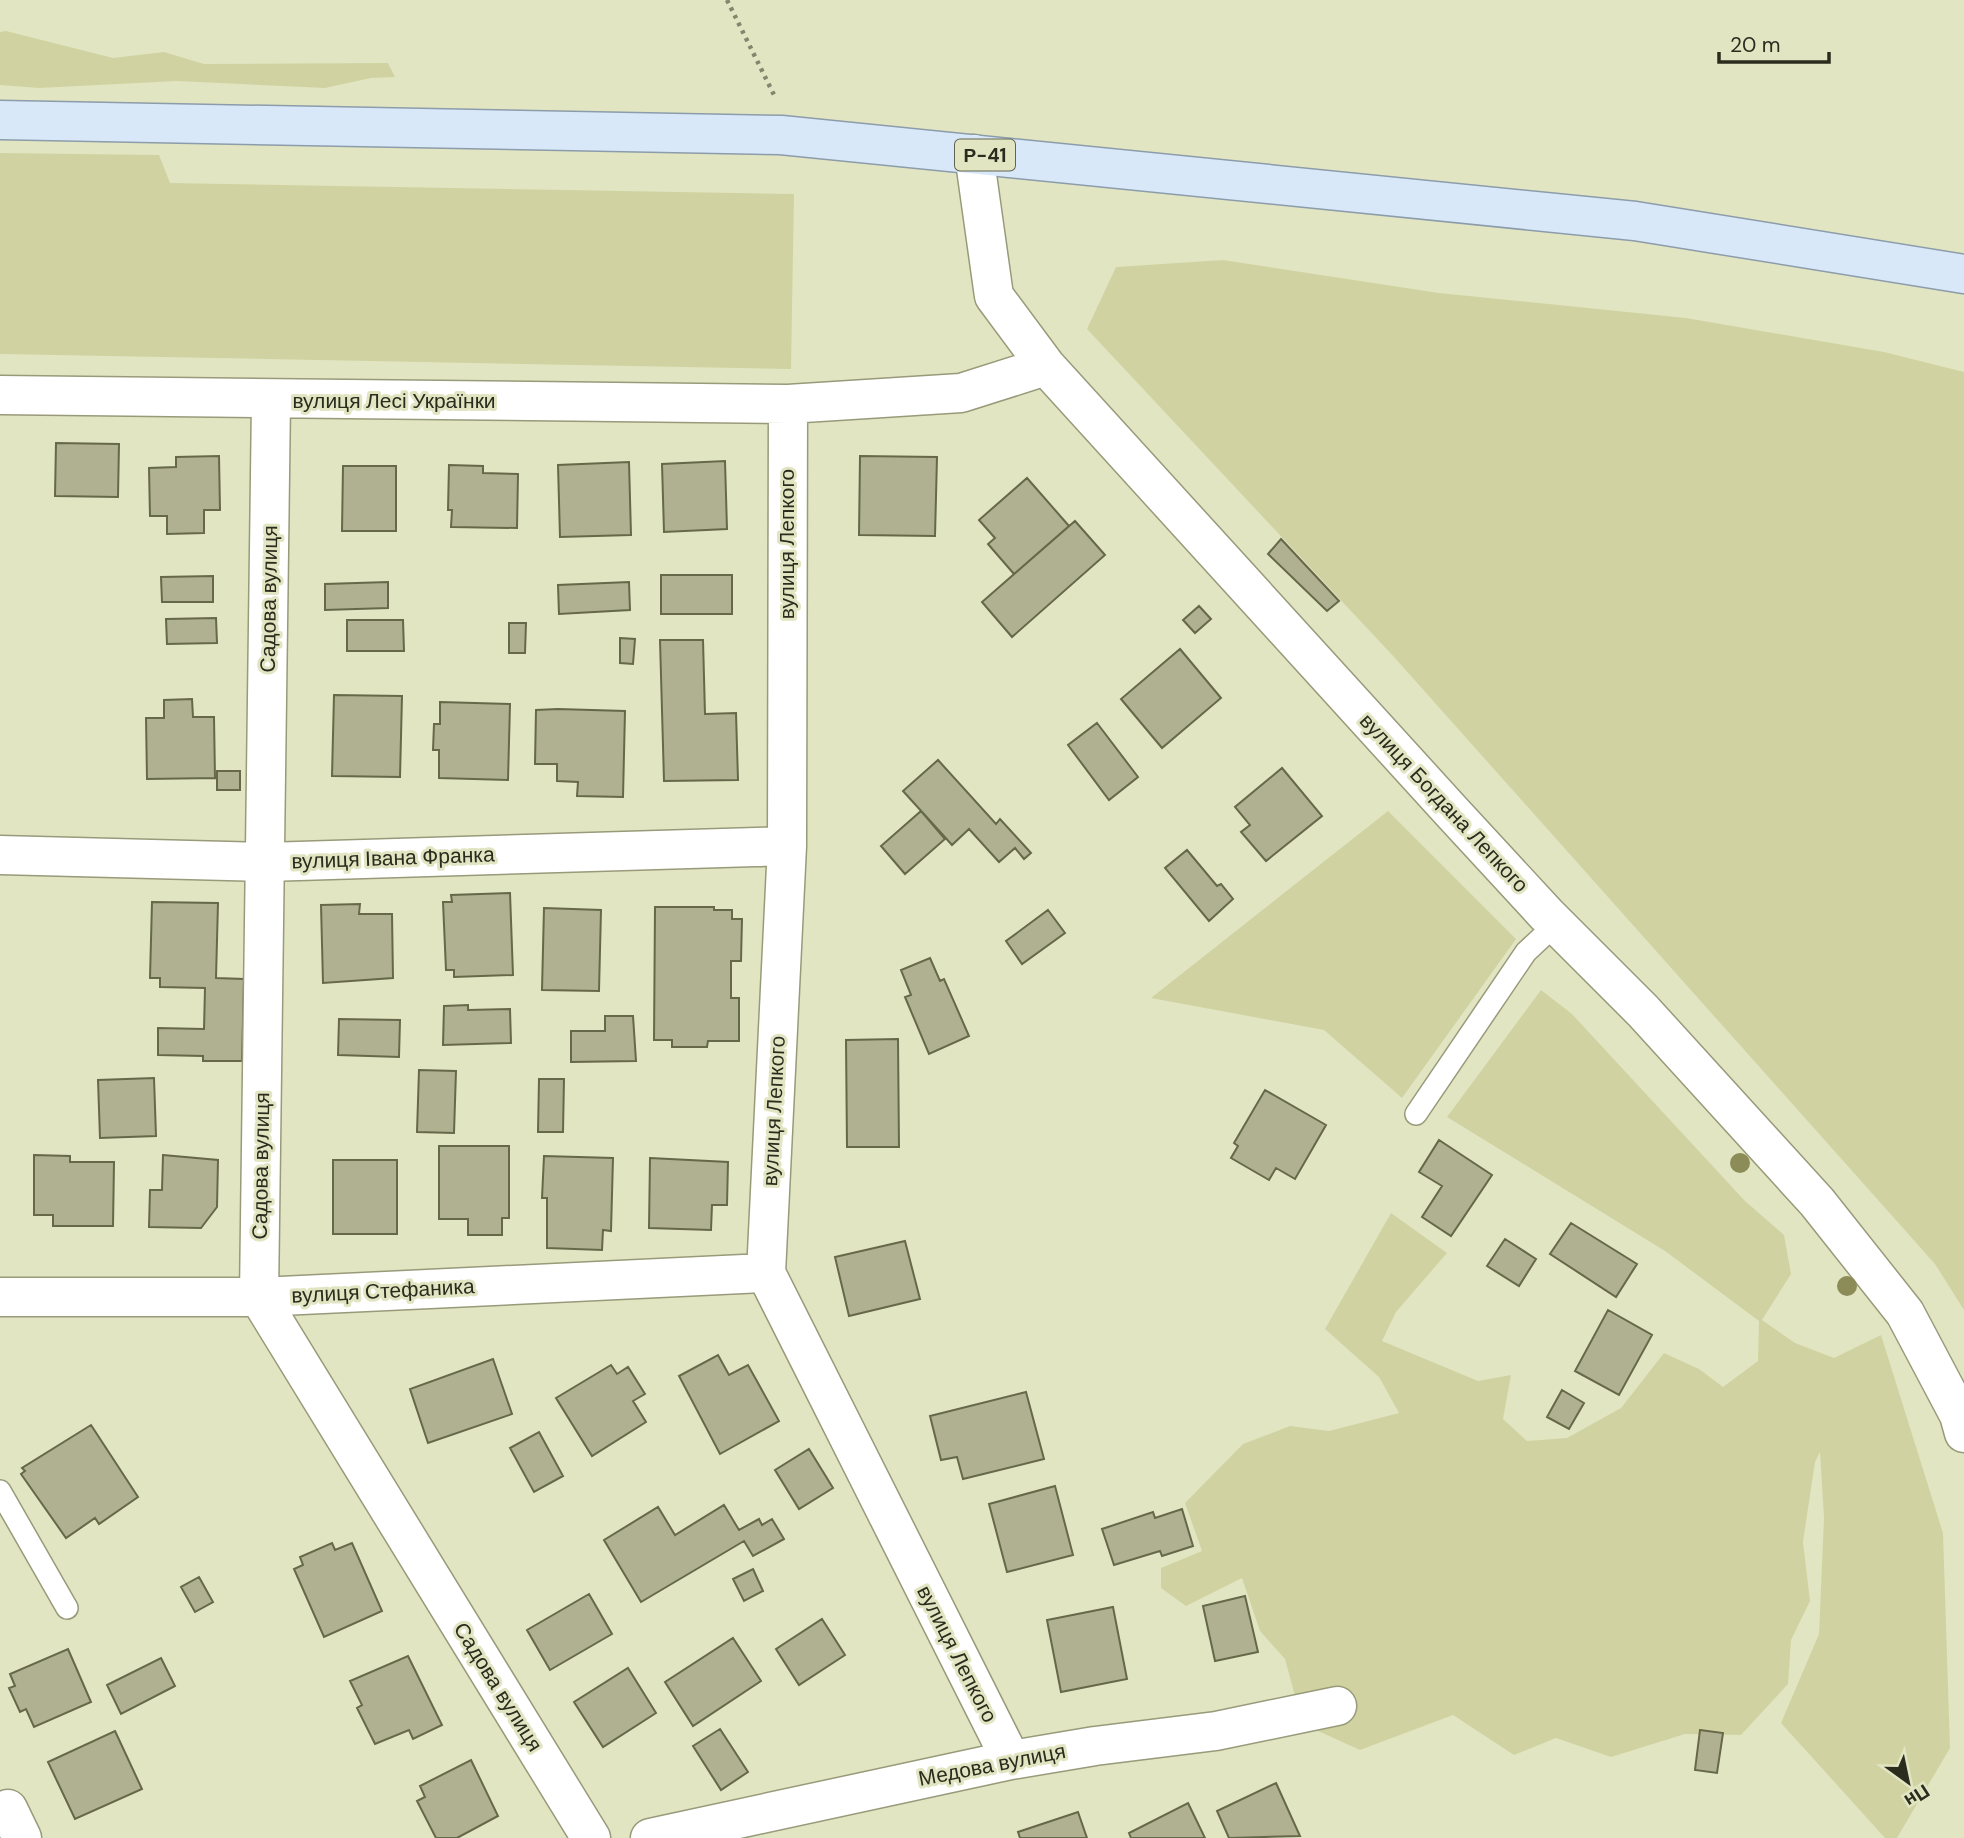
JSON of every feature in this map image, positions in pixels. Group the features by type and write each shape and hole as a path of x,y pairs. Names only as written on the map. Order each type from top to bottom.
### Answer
{"main road":[{"name":"Р-41","path":"0,120 781,135 1635,221 1964,274"}],"street":[{"name":"вулиця Богдана Лепкого","path":"974,154 994,296 1046,366 1556,924 1643,1011 1825,1212 1905,1313 1959,1415 1964,1433"},
{"name":"вулиця Лесі Українки","path":"0,395 271,401 788,404 961,393 1046,366"},
{"name":"Садова вулиця","path":"271,401 259,1297 591,1838"},
{"name":"вулиця Лепкого","path":"788,404 787,846 766,1273 1011,1760"},
{"name":"вулиця Івана Франка","path":"0,855 266,862 787,846"},
{"name":"вулиця Стефаника","path":"0,1297 259,1297 766,1273"},
{"name":"Медова вулиця","path":"649,1838 1011,1760 1216,1731 1338,1706"}],"lane":[{"path":"1416,1115 1526,952 1556,924"},
{"path":"0,1491 67,1608"}],"path":[{"path":"727,0 775,92 781,135"}],"green space":[{"path":"6,31 113,58 164,52 204,64 388,63 395,77 371,78 325,88 177,81 39,88 0,85 0,32"},
{"path":"0,153 159,155 170,183 794,194 791,369 0,354"},
{"path":"1223,260 1439,293 1686,318 1884,352 1964,372 1964,1310 1935,1264 1394,657 1087,329 1116,267"},
{"path":"1388,811 1516,939 1402,1098 1324,1030 1151,998"},
{"path":"1541,990 1572,1014 1745,1201 1784,1235 1791,1274 1762,1320 1795,1343 1834,1358 1881,1335 1943,1533 1950,1748 1897,1838 1885,1838 1781,1723 1819,1634 1824,1518 1820,1452 1815,1462 1803,1542 1810,1601 1791,1640 1788,1684 1741,1735 1685,1734 1611,1757 1556,1738 1514,1755 1453,1715 1360,1750 1318,1731 1295,1696 1285,1659 1260,1631 1242,1578 1186,1606 1161,1588 1161,1568 1202,1551 1185,1503 1243,1444 1290,1426 1329,1431 1399,1413 1379,1377 1325,1329 1391,1213 1447,1253 1396,1312 1382,1341 1478,1381 1511,1375 1503,1419 1527,1441 1567,1438 1621,1408 1664,1353 1699,1369 1723,1387 1758,1361 1759,1321 1665,1251 1447,1117"}],"building":[{"path":"56,443 119,444 118,497 55,496"},
{"path":"219,456 220,510 204,510 204,533 167,534 167,516 150,516 149,468 176,467 176,457"},
{"path":"860,456 937,457 935,536 859,535"},
{"path":"725,461 727,529 664,532 662,464"},
{"path":"629,462 631,535 560,537 558,465"},
{"path":"449,465 483,466 483,473 518,474 517,528 451,527 452,510 448,510"},
{"path":"343,466 396,466 396,531 342,531"},
{"path":"1027,478 1069,526 1014,574 988,544 995,538 979,520"},
{"path":"1075,521 1105,555 1012,637 982,602"},
{"path":"1281,539 1339,601 1327,611 1268,554"},
{"path":"661,575 732,575 732,614 661,614"},
{"path":"213,576 213,602 162,602 161,577"},
{"path":"388,582 388,608 325,610 325,584"},
{"path":"629,582 630,610 559,614 558,585"},
{"path":"1199,606 1211,619 1195,633 1183,620"},
{"path":"216,618 217,643 167,644 166,619"},
{"path":"347,620 403,620 404,651 347,651"},
{"path":"509,623 526,623 525,653 509,653"},
{"path":"620,638 635,639 633,664 620,663"},
{"path":"660,640 703,640 705,714 736,713 738,780 664,781"},
{"path":"1180,649 1221,698 1162,748 1121,699"},
{"path":"334,695 402,696 400,777 332,776"},
{"path":"192,699 193,717 214,717 215,778 147,779 146,718 164,718 164,700"},
{"path":"440,702 510,704 508,780 439,778 439,750 433,750 434,724 440,724"},
{"path":"536,710 625,711 623,797 577,796 578,782 557,781 557,764 535,764"},
{"path":"1097,723 1138,777 1109,800 1068,745"},
{"path":"938,760 996,824 1000,819 1031,853 1024,859 1015,848 999,862 969,829 952,845 903,791"},
{"path":"1282,768 1322,816 1266,861 1241,832 1250,825 1235,807"},
{"path":"217,771 240,771 240,790 217,790"},
{"path":"921,811 945,839 905,874 881,846"},
{"path":"1187,850 1217,886 1221,884 1233,899 1209,921 1165,868"},
{"path":"510,893 513,975 454,977 454,970 446,970 443,902 452,902 451,895"},
{"path":"152,902 218,903 216,978 244,979 242,1061 203,1061 203,1056 158,1055 158,1028 204,1029 205,988 160,987 160,978 150,978"},
{"path":"360,904 359,914 392,914 393,978 323,983 321,905"},
{"path":"655,907 714,907 714,910 732,910 732,919 742,919 741,961 731,961 731,998 739,998 739,1041 708,1041 707,1047 672,1047 672,1040 654,1040"},
{"path":"544,908 601,910 599,991 542,990"},
{"path":"1048,910 1065,933 1022,964 1006,941"},
{"path":"930,958 940,981 944,979 969,1036 929,1054 905,997 911,995 901,970"},
{"path":"468,1005 468,1010 510,1009 511,1043 443,1045 444,1006"},
{"path":"605,1016 633,1016 636,1061 571,1062 571,1031 605,1031"},
{"path":"339,1019 400,1020 399,1057 338,1055"},
{"path":"898,1039 899,1147 847,1147 846,1040"},
{"path":"419,1070 456,1071 454,1133 417,1132"},
{"path":"154,1078 156,1136 100,1138 98,1080"},
{"path":"539,1079 564,1079 563,1132 538,1132"},
{"path":"1265,1090 1326,1125 1295,1179 1276,1168 1269,1180 1231,1158 1238,1146 1234,1143"},
{"path":"1439,1140 1492,1175 1451,1236 1422,1217 1442,1186 1419,1172"},
{"path":"439,1146 509,1146 509,1218 502,1218 502,1235 468,1235 468,1219 439,1219"},
{"path":"34,1155 70,1156 70,1162 114,1162 113,1226 53,1226 53,1215 34,1215"},
{"path":"163,1155 218,1160 217,1207 201,1228 149,1227 150,1190 162,1190"},
{"path":"544,1156 613,1158 611,1231 603,1230 602,1250 547,1248 547,1198 542,1198"},
{"path":"650,1158 728,1162 727,1205 712,1205 711,1230 649,1228"},
{"path":"333,1160 397,1160 397,1234 333,1234"},
{"path":"1571,1223 1637,1264 1616,1297 1550,1254"},
{"path":"1505,1239 1536,1259 1519,1286 1487,1266"},
{"path":"905,1241 920,1299 849,1316 835,1257"},
{"path":"1608,1310 1652,1335 1619,1395 1575,1371"},
{"path":"718,1355 729,1375 748,1365 779,1421 720,1454 679,1376"},
{"path":"493,1359 512,1414 428,1443 410,1389"},
{"path":"611,1365 617,1374 628,1367 645,1394 633,1401 646,1422 592,1456 556,1398"},
{"path":"1562,1390 1584,1403 1569,1429 1547,1417"},
{"path":"1026,1392 1044,1459 963,1479 957,1457 941,1460 930,1416"},
{"path":"91,1425 138,1497 99,1524 95,1518 66,1538 21,1474 25,1471 22,1468"},
{"path":"539,1432 563,1476 534,1492 510,1448"},
{"path":"809,1449 833,1488 799,1509 775,1470"},
{"path":"1055,1486 1073,1555 1007,1572 989,1504"},
{"path":"724,1505 739,1530 759,1519 762,1525 772,1519 784,1539 753,1556 744,1541 641,1602 604,1540 658,1507 675,1535"},
{"path":"1182,1509 1193,1546 1162,1556 1160,1551 1114,1565 1102,1529 1153,1512 1155,1518"},
{"path":"332,1543 335,1550 352,1543 382,1611 324,1637 294,1569 303,1565 300,1557"},
{"path":"753,1569 763,1591 744,1601 733,1579"},
{"path":"199,1577 213,1602 195,1612 181,1587"},
{"path":"589,1594 612,1634 550,1670 527,1630"},
{"path":"1245,1596 1258,1652 1215,1661 1203,1606"},
{"path":"1113,1607 1127,1679 1061,1692 1047,1620"},
{"path":"822,1619 845,1655 799,1685 776,1649"},
{"path":"733,1638 761,1681 693,1726 665,1682"},
{"path":"68,1649 91,1702 34,1727 26,1709 20,1712 9,1688 15,1686 10,1674"},
{"path":"408,1656 442,1725 413,1739 409,1730 375,1744 357,1708 362,1705 350,1681"},
{"path":"161,1658 175,1686 121,1714 107,1685"},
{"path":"628,1668 656,1713 603,1747 574,1702"},
{"path":"720,1729 748,1772 721,1790 693,1746"},
{"path":"1700,1730 1723,1733 1717,1773 1695,1770"},
{"path":"115,1731 142,1789 75,1819 48,1762"},
{"path":"471,1760 498,1816 457,1838 436,1838 417,1801 425,1797 420,1786"},
{"path":"1276,1783 1300,1836 1229,1838 1217,1811"},
{"path":"1188,1803 1205,1838 1131,1838 1129,1833"},
{"path":"1078,1812 1087,1838 1020,1838 1018,1832"}]}
